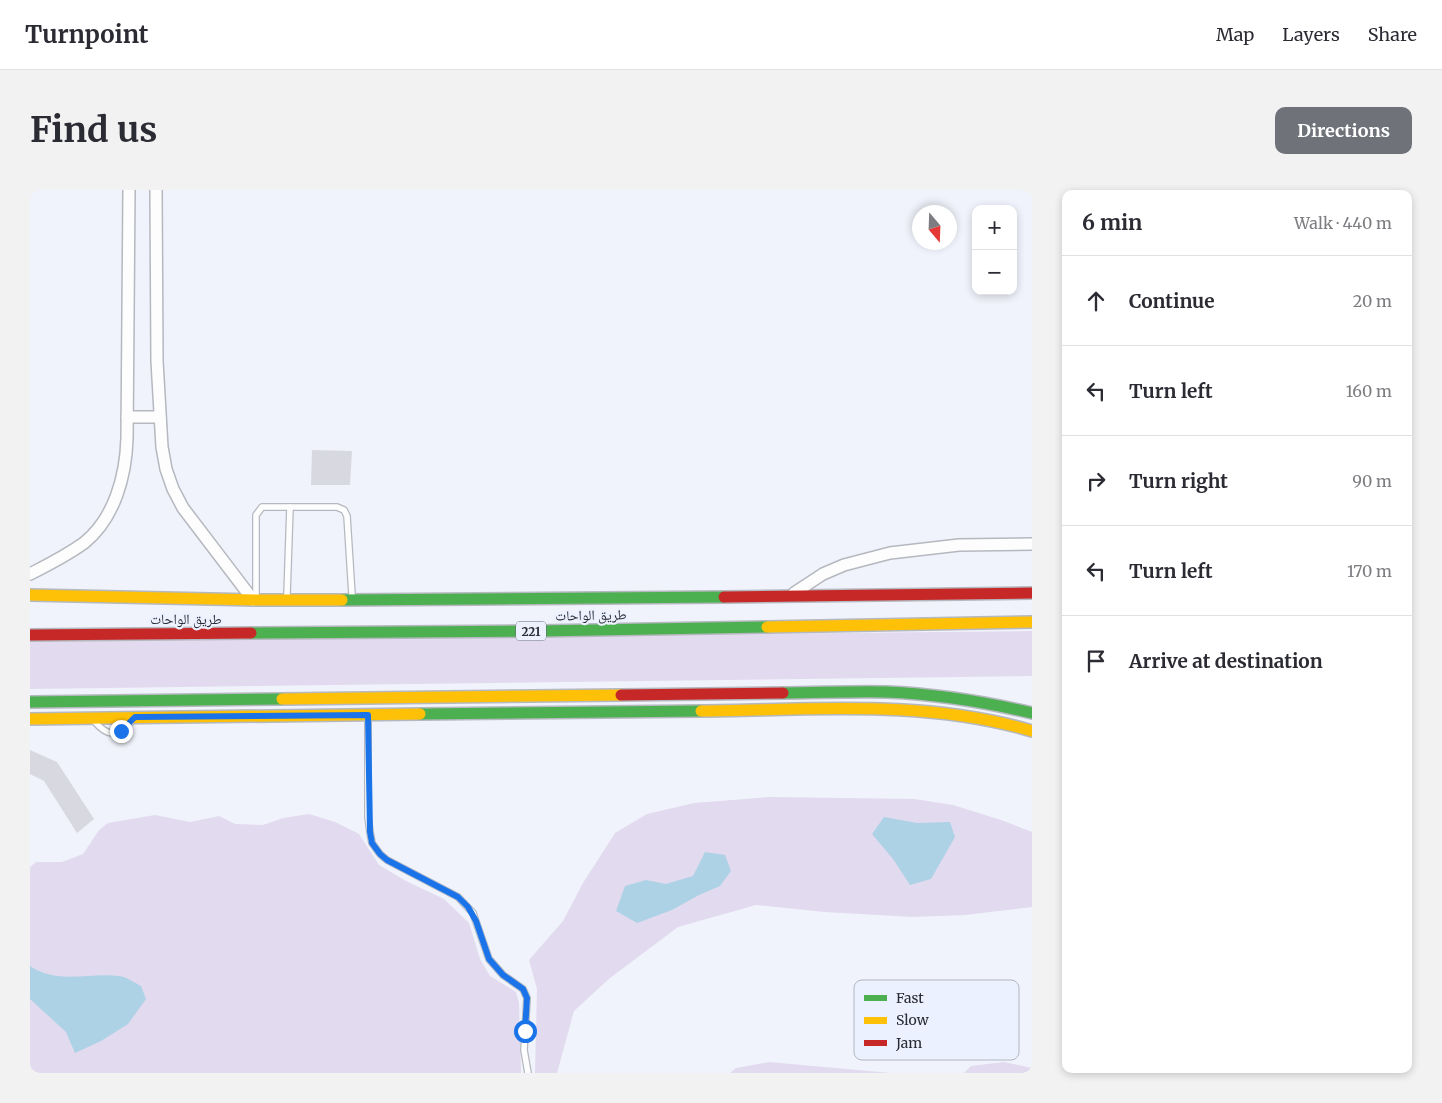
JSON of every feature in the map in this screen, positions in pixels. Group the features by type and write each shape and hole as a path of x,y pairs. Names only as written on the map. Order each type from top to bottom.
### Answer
{"main road":[{"name":"طريق الواحات","path":"30,595 287,600 788,597 1032,592"},
{"name":"طريق الواحات","path":"30,636 539,631 1032,622"},
{"path":"30,702 886,692 964,699 1032,713"},
{"path":"641,695 642,712"},
{"path":"205,701 205,716"},
{"path":"30,718 876,709 932,711 1013,725 1032,731"}],"street":[{"path":"30,574 52,563 93,534 108,513 119,490 126,464 129,190"},
{"path":"156,190 157,361 164,462 173,489 183,508 254,600"},
{"path":"127,417 160,417"},
{"path":"788,597 823,574 844,565 890,553 959,545 1032,544"}],"lane":[{"path":"254,600 257,512 262,507 337,507 346,513 352,599"},
{"path":"287,600 290,507"},
{"path":"368,715 368,817 372,843 387,860 458,897 473,913 489,959 503,975 523,989 527,998 524,1050 528,1073"},
{"path":"91,718 103,731 112,734 121,731 135,717"}],"shaded area":[{"path":"1032,631 1032,676 30,689 30,641"},
{"path":"769,797 914,799 953,805 1032,832 1032,907 965,915 912,917 825,912 756,905 678,927 610,978 574,1011 557,1073 535,1073 537,989 529,960 563,921 583,883 615,833 647,814 694,803"},
{"path":"309,814 335,822 359,834 379,865 406,881 444,899 469,923 480,959 490,976 516,992 519,1003 521,1073 30,1073 30,867 36,862 62,862 83,854 99,830 108,823 155,815 190,822 219,816 235,824 263,825 283,818"},
{"path":"769,1062 891,1073 730,1073 736,1068"},
{"path":"1004,1062 1032,1068 1032,1073 964,1073 971,1066"}],"water":[{"path":"884,817 917,823 950,822 955,837 931,879 910,885 893,859 872,834"},
{"path":"705,852 725,855 731,871 720,886 672,910 637,923 616,911 625,886 646,880 666,884 693,876"},
{"path":"30,966 52,975 74,977 108,975 122,977 141,986 146,999 128,1024 101,1041 75,1053 66,1032 30,999"}],"building":[{"path":"312,450 352,451 350,485 311,485"},
{"path":"30,750 57,762 94,819 77,833 44,781 30,774"}],"traffic: fast":[{"path":"342,600 724,597"},
{"path":"251,633 767,627"},
{"path":"783,693 905,693 960,699 1032,713"},
{"path":"30,702 282,699"},
{"path":"420,714 701,711"}],"traffic: slow":[{"path":"30,595 342,600"},
{"path":"767,627 1032,622"},
{"path":"282,699 621,695"},
{"path":"701,711 826,708 909,710 951,714 992,721 1032,731"},
{"path":"30,719 420,714"}],"traffic: jam":[{"path":"724,597 1032,593"},
{"path":"30,635 251,633"},
{"path":"621,695 783,693"}],"route":[{"path":"121,731 135,717 368,715 368,817 372,843 387,860 458,897 473,913 489,959 495,968 523,989 527,998 525,1031"}]}
